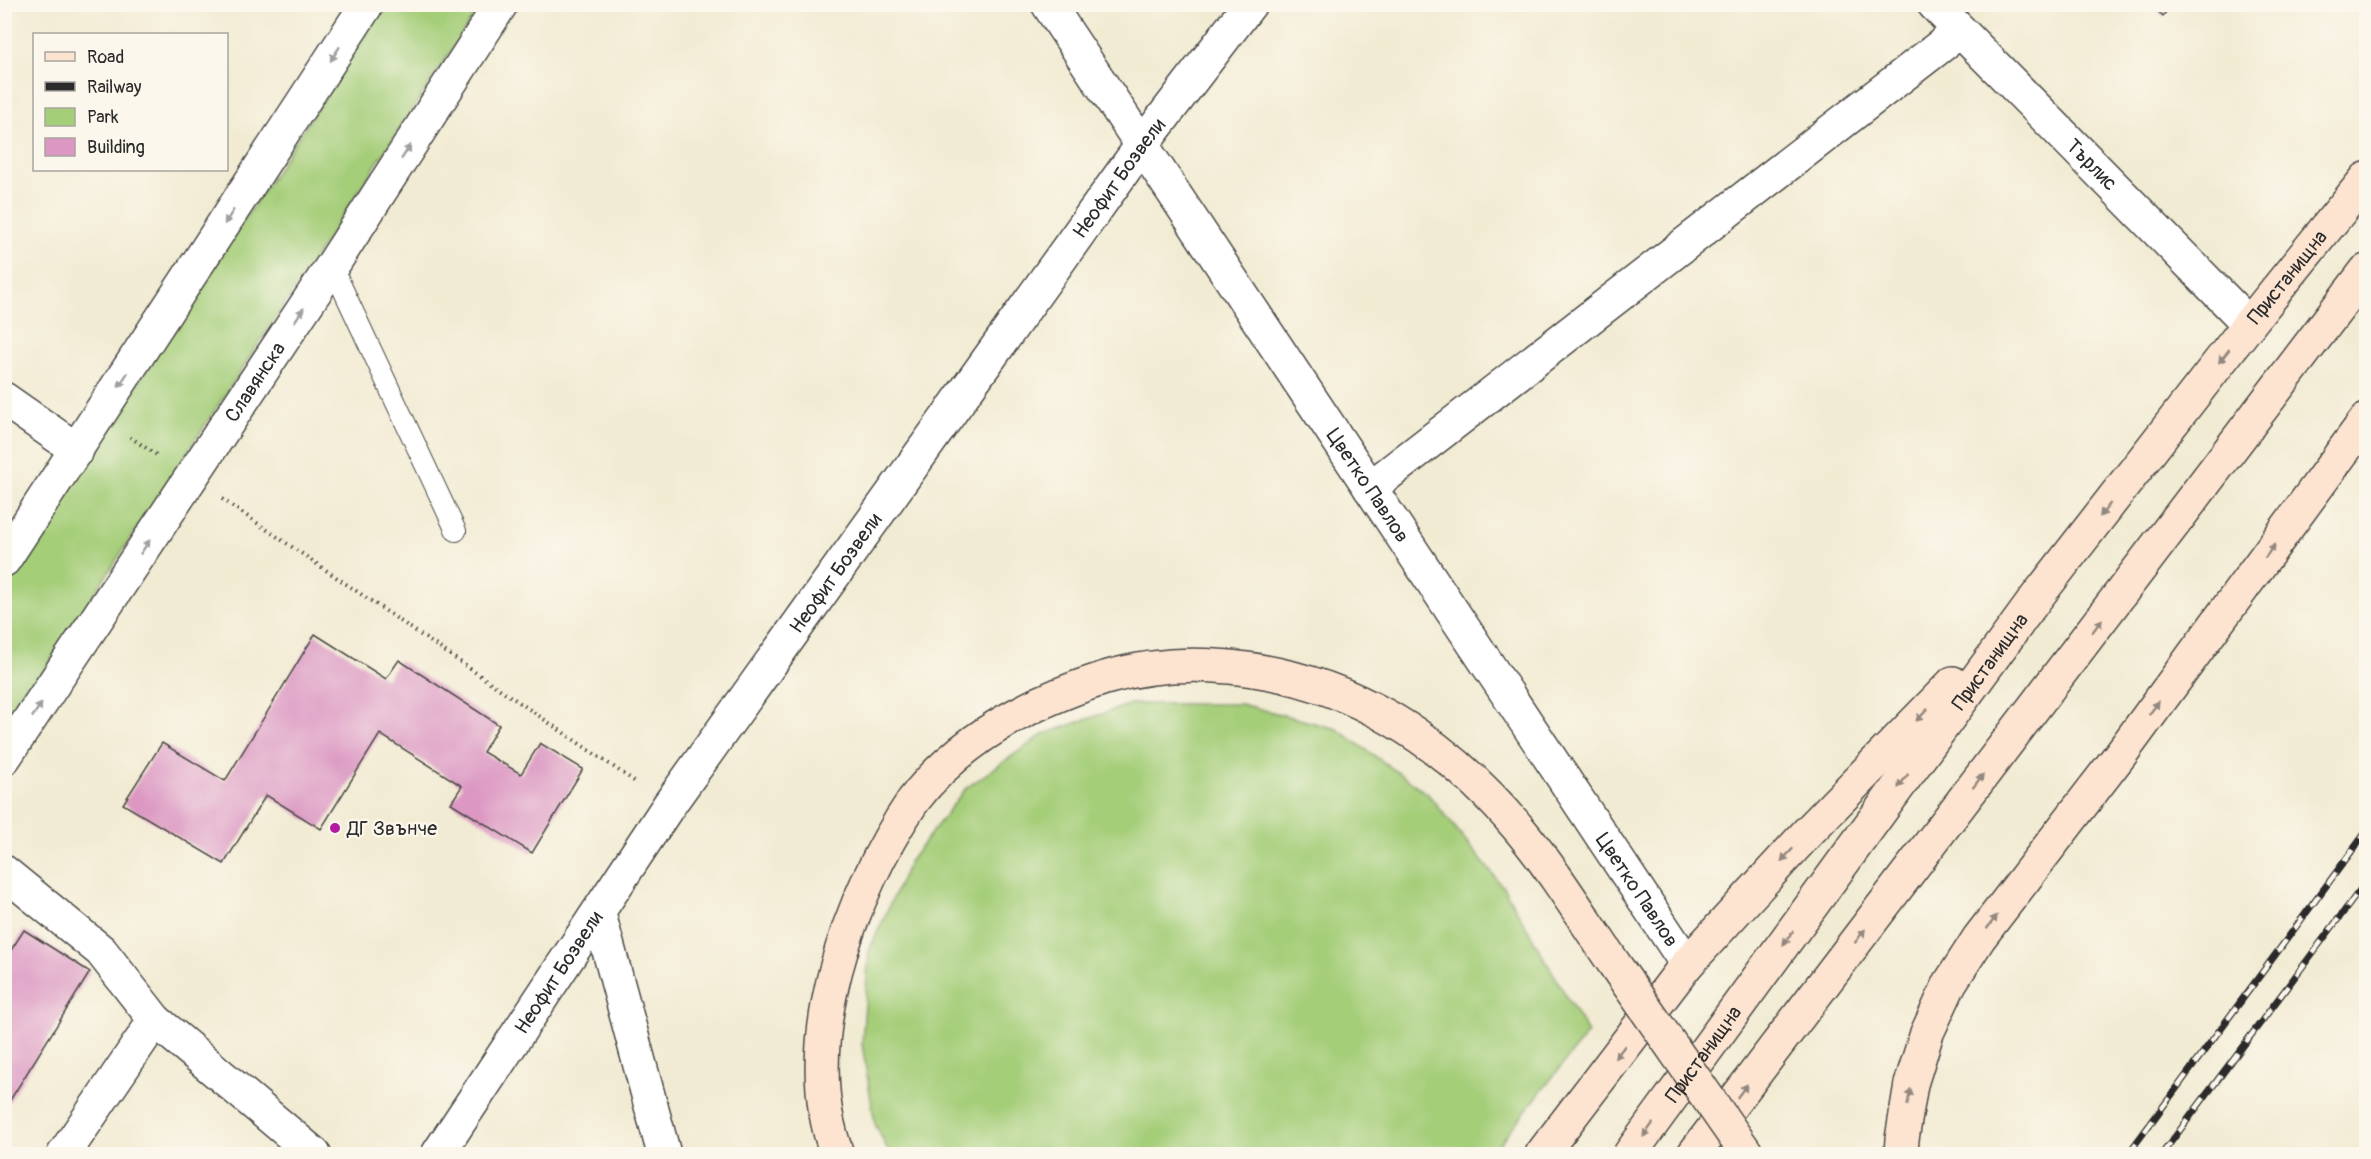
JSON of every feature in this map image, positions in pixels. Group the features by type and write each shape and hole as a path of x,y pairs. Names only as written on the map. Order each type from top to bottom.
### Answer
{"main road":[{"name":"Пристанищна","path":"1630,1155 2036,598 2249,324 2367,179"},
{"path":"1694,1155 2367,271"},
{"path":"1901,1155 1911,1084 1927,1033 1950,983 1979,938 2120,755 2367,420"},
{"path":"1542,1155 1687,964 1809,831 2036,598"},
{"path":"837,1155 826,1112 824,1071 825,1032 838,956 866,884 884,848 913,801 928,781 947,763 990,730 1017,714 1060,695 1119,674 1187,665 1258,670 1325,686 1390,717 1429,743 1465,772 1521,830 1747,1155"}],"street":[{"path":"4,560 367,4"},
{"name":"Славянска","path":"4,758 332,266 501,4"},
{"name":"Цветко Павлов","path":"1048,4 1687,964"},
{"name":"Неофит Бозвели","path":"438,1155 669,805 1142,145 1250,4"},
{"name":"Търлис","path":"1934,4 2249,324"},
{"path":"1370,488 1960,31"},
{"path":"4,399 77,450"},
{"path":"4,873 101,951 155,1020 314,1155"},
{"path":"599,914 664,1155"},
{"path":"64,1155 155,1020"}],"lane":[{"path":"332,266 456,531"}],"path":[{"path":"99,417 669,805"}],"green space":[{"path":"385,5 481,5 5,730 5,585"},
{"path":"1131,704 1241,704 1337,729 1428,794 1503,887 1588,1033 1491,1154 890,1154 875,1124 862,1044 869,951 909,862 966,788 1044,734"}],"building":[{"path":"2150,4 2172,4 2163,16"},
{"path":"315,634 386,679 399,660 499,725 483,752 521,774 540,743 583,769 532,853 451,803 462,786 380,734 321,829 266,795 224,864 123,804 162,743 225,781"},
{"path":"24,930 90,972 4,1110 4,961"}],"railway":[{"path":"2128,1154 2366,832"},
{"path":"2162,1154 2366,882"}],"place":[{"name":"ДГ Звънче","path":"335,828"}]}
